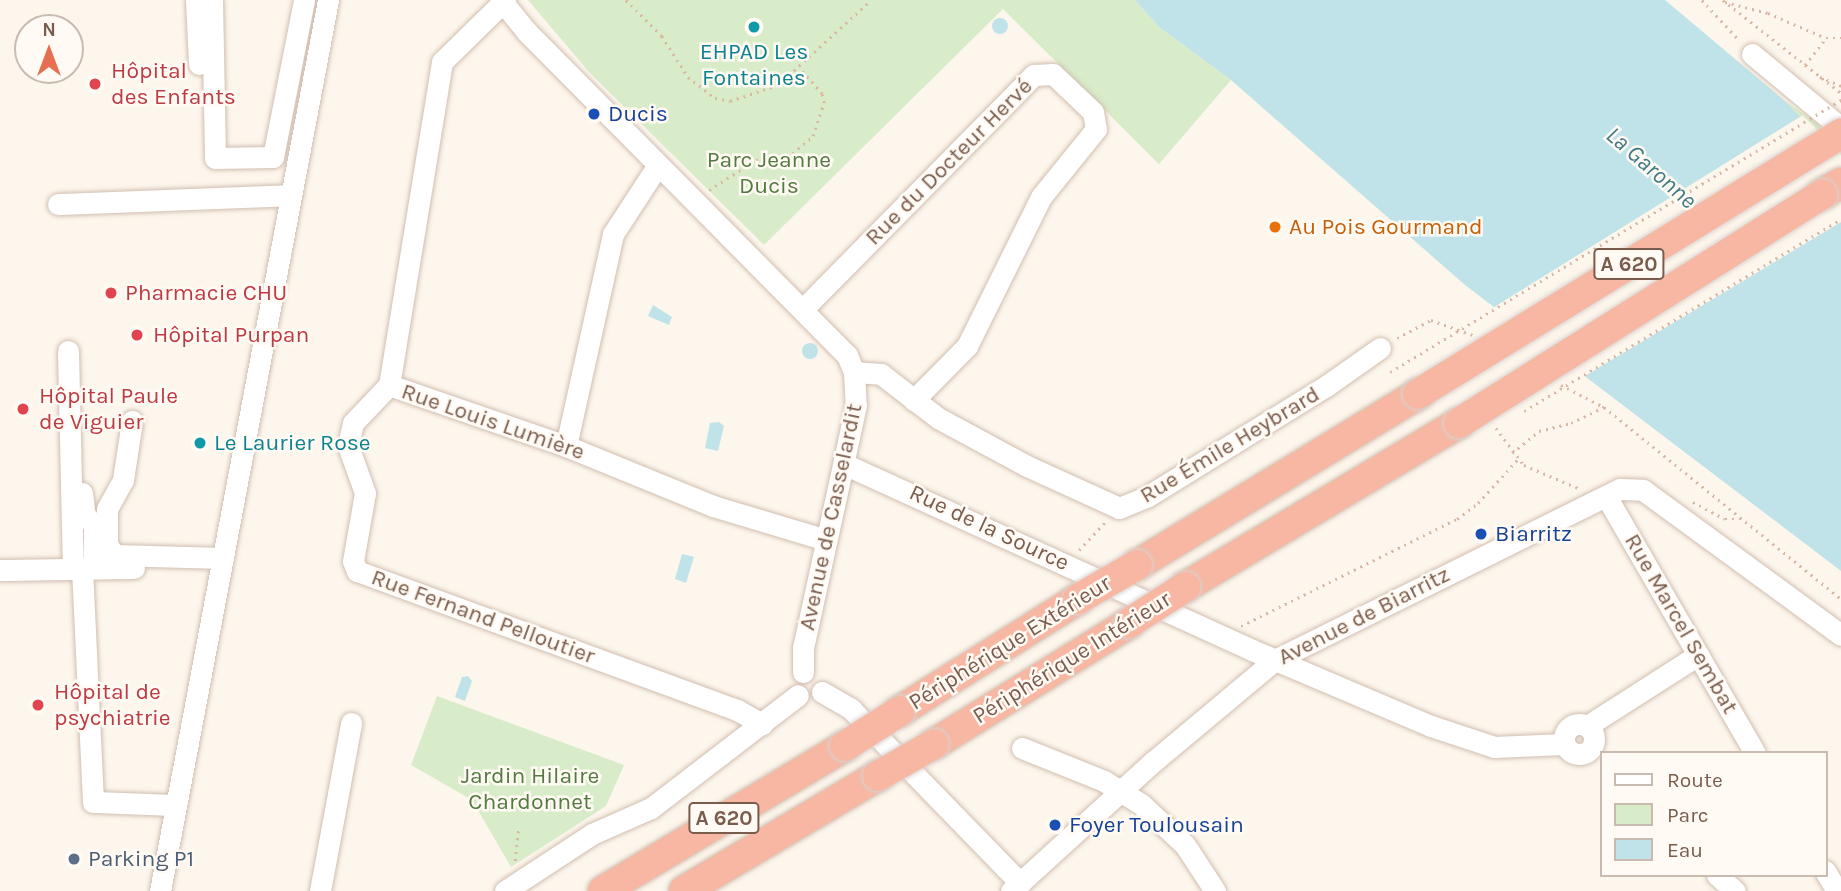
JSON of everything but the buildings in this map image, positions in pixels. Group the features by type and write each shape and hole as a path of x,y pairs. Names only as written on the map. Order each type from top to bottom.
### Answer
{"highway":[{"name":"Périphérique Extérieur","path":"603,891 845,746 1079,599 1841,134"},
{"name":"Périphérique Intérieur","path":"684,891 934,744 1185,587 1459,423 1835,191"}],"street":[{"path":"196,0 204,159 273,157 303,0"},
{"path":"212,0 215,158"},
{"path":"160,891 328,0"},
{"name":"Avenue de Casselardit","path":"503,1 526,31 847,355 854,372 858,394 803,648 803,672"},
{"name":"Rue Louis Lumière","path":"503,1 443,62 389,386 566,446 712,506 826,540"},
{"path":"1752,54 1841,128"},
{"name":"Rue du Docteur Hervé","path":"803,309 1034,75 1053,74 1093,112 1096,129 1041,197 967,346 914,400"},
{"path":"566,446 613,233 658,165"},
{"path":"58,204 291,195"},
{"path":"68,351 74,483 83,568 93,803 176,805"},
{"name":"Rue Émile Heybrard","path":"854,372 881,373 914,400 969,435 1119,508 1133,504 1326,386 1389,353"},
{"name":"Rue Fernand Pelloutier","path":"389,386 353,424 348,446 365,493 353,561 357,571 737,709 762,724"},
{"path":"132,421 124,480 107,509 107,544 114,555 223,558"},
{"name":"Rue de la Source","path":"844,464 1275,660 1474,741 1507,747 1564,744"},
{"name":"Avenue de Biarritz","path":"1015,887 1275,660 1606,496 1631,487 1643,490 1841,635"},
{"path":"79,517 116,492"},
{"name":"Rue Marcel Sembat","path":"1606,496 1754,751"},
{"path":"0,570 194,569 218,586"},
{"path":"1587,726 1595,740 1595,758 1577,755 1564,744 1569,728 1587,726 1698,654"},
{"path":"798,695 794,685 803,672 820,675 822,692"},
{"path":"798,695 813,699 822,692"},
{"path":"822,692 851,709 1015,887"},
{"path":"505,891 592,834 651,807 798,695"},
{"path":"320,891 351,723"},
{"path":"1022,748 1121,792 1141,804 1185,845 1214,891"},
{"path":"1827,874 1837,891"},
{"path":"1719,877 1735,891"}],"path":[{"path":"626,0 662,36 688,76 715,98 730,101 756,96 799,68 871,0"},
{"path":"1702,0 1752,54"},
{"path":"1724,1 1749,6 1826,37 1841,38"},
{"path":"1724,1 1841,93"},
{"path":"1805,65 1826,37"},
{"path":"704,195 738,168 765,158 787,158 807,144 824,103 822,94 799,68"},
{"path":"1820,77 1841,86"},
{"path":"1478,337 1456,325 1432,320 1404,334 1389,353 1390,372 1841,100"},
{"path":"1520,413 1841,219"},
{"path":"1389,353 1404,334"},
{"path":"1555,382 1604,407 1841,598"},
{"path":"1512,453 1539,431 1571,423 1604,407"},
{"path":"1496,428 1518,459 1582,491"},
{"path":"1230,640 1245,623 1320,591 1457,519 1478,503 1518,459"},
{"path":"1072,566 1081,546 1105,522 1101,511 1105,503"},
{"path":"518,830 513,858 525,878"}],"green space":[{"name":"Parc Jeanne Ducis","path":"528,0 1135,0 1159,27 1231,80 1159,164 1003,9 764,245 589,72"},
{"path":"1785,101 1841,140 1841,160"},
{"name":"Jardin Hilaire Chardonnet","path":"437,696 624,765 606,806 511,867 472,800 411,765"}],"water":[{"name":"La Garonne","path":"1135,0 1665,0 1785,101 1841,160 1841,571 1465,285 1231,80 1159,27"},
{"path":"1000,18 1008,26 1000,34 992,26"},
{"path":"653,305 672,317 669,325 648,316"},
{"path":"810,343 818,351 810,359 802,351"},
{"path":"719,422 724,426 718,451 705,448 710,423"},
{"path":"682,554 694,557 686,583 675,579"},
{"path":"468,676 472,681 465,701 455,697 462,677"}],"pier":[{"path":"1803,115 1841,155 1841,222 1580,379 1491,309"}],"place":[{"name":"EHPAD Les Fontaines","path":"754,27"},
{"name":"Hôpital des Enfants","path":"95,84"},
{"name":"Ducis","path":"594,114"},
{"name":"Au Pois Gourmand","path":"1275,227"},
{"name":"Pharmacie CHU","path":"111,293"},
{"name":"Hôpital Purpan","path":"137,335"},
{"name":"Hôpital Paule de Viguier","path":"23,409"},
{"name":"Le Laurier Rose","path":"200,443"},
{"name":"Biarritz","path":"1481,534"},
{"name":"Hôpital de psychiatrie","path":"38,705"},
{"name":"Foyer Toulousain","path":"1055,825"},
{"name":"Parking P1","path":"74,859"}]}
